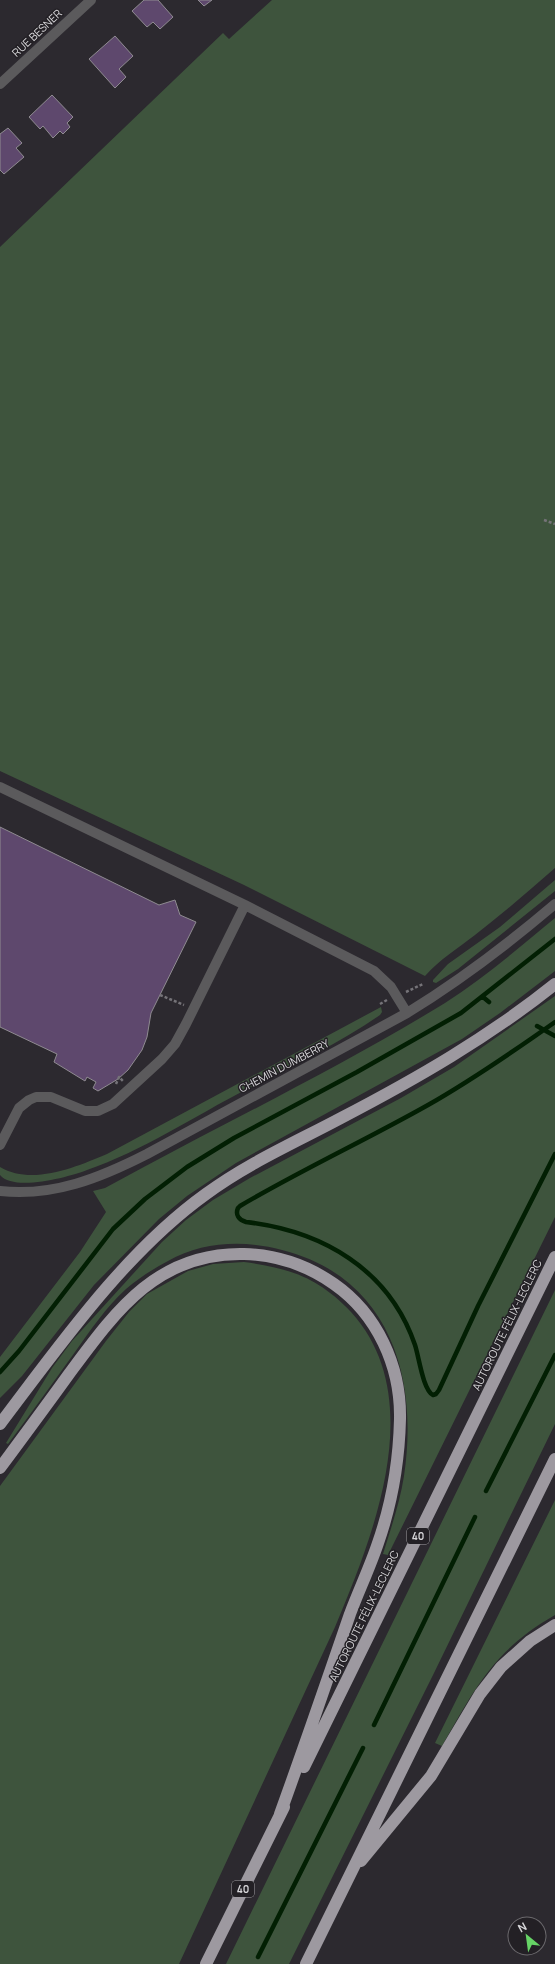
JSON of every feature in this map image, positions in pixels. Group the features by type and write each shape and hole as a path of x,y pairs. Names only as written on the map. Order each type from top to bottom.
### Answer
{"highway":[{"path":"0,1424 52,1356 117,1276 142,1248 187,1208 225,1181 447,1060 494,1030 555,984"},
{"path":"0,1468 93,1342 124,1305 143,1287 184,1264 201,1259 237,1254 257,1255 291,1262 325,1277 353,1299 366,1313 385,1344 396,1382 400,1415 396,1466 386,1518 378,1543 353,1607 280,1814"},
{"name":"AUTOROUTE FÉLIX-LECLERC","path":"206,1964 555,1257"},
{"path":"306,1964 555,1459"},
{"path":"348,1878 430,1776 480,1694 501,1667 530,1641 555,1625"}],"street":[{"name":"RUE BESNER","path":"0,84 91,0"},
{"path":"0,787 245,904 374,971 391,986 407,1013"},
{"path":"0,1145 19,1108 29,1100 36,1097 51,1097 85,1111 98,1111 113,1104 162,1059 175,1044 186,1024 245,904"},
{"name":"CHEMIN DUMBERRY","path":"0,1191 36,1192 54,1190 89,1181 122,1167 407,1013 435,996 483,962 555,904"}],"path":[{"path":"544,520 555,524"},
{"path":"160,995 176,1002"}],"green space":[{"path":"272,0 555,0 555,868 495,919 443,959 425,976 244,885 0,771 0,247 223,33 229,39"},
{"path":"555,880 555,891 458,969 436,983 433,982 433,980 448,964 500,927"},
{"path":"555,918 555,971 500,1013 462,1039 236,1163 187,1196 159,1219 94,1285 22,1376 0,1398 0,1357 80,1252 106,1212 93,1191 105,1188 333,1067 408,1025 473,984"},
{"path":"555,996 555,1217 388,1555 383,1554 402,1486 407,1439 406,1402 400,1368 389,1336 372,1307 348,1283 319,1263 282,1250 239,1244 210,1246 181,1254 141,1277 126,1289 105,1311 8,1444 6,1443 52,1368 72,1341 162,1242 186,1220 213,1200 250,1178 401,1098 454,1067"},
{"path":"381,1007 382,1012 380,1015 364,1026 315,1054 227,1099 148,1143 108,1162 79,1173 42,1182 17,1182 7,1180 0,1175 0,1167 26,1175 40,1175 68,1169 107,1154"},
{"path":"244,1262 290,1271 315,1283 339,1300 351,1312 374,1346 387,1384 390,1425 387,1467 378,1509 365,1551 335,1627 179,1964 0,1964 0,1486 106,1341 129,1312 147,1294 188,1271 213,1264"},
{"path":"555,1290 555,1424 434,1673 289,1964 226,1964"},
{"path":"555,1500 555,1615 534,1628 516,1642 501,1657 476,1688 442,1746 435,1743"}],"building":[{"path":"144,0 158,0 173,17 160,29 153,22 147,27 132,11"},
{"path":"198,0 212,0 204,6"},
{"path":"115,36 133,56 119,69 126,77 115,88 89,59"},
{"path":"52,95 73,117 67,123 70,127 63,134 60,131 53,138 43,126 40,129 29,117"},
{"path":"8,128 22,143 16,148 24,157 4,174 0,170 0,134"},
{"path":"0,827 159,905 175,900 180,915 196,922 151,1013 147,1037 142,1050 128,1070 118,1079 98,1091 93,1088 96,1082 87,1077 85,1081 54,1062 57,1054 0,1027"}],"waterway":[{"path":"0,1372 19,1351 113,1229 145,1199 187,1167 234,1138 357,1072 461,1013 555,939"},
{"path":"483,997 489,1002"},
{"path":"555,1022 461,1086 405,1118 286,1180 240,1206 238,1208 237,1215 241,1220 246,1222 301,1234 326,1245 349,1258 370,1275 388,1295 403,1318 415,1345 424,1380 433,1395 439,1390 478,1306 555,1154"},
{"path":"537,1026 555,1036"},
{"path":"486,1491 555,1355"},
{"path":"374,1725 475,1517"},
{"path":"258,1957 363,1748"}]}
